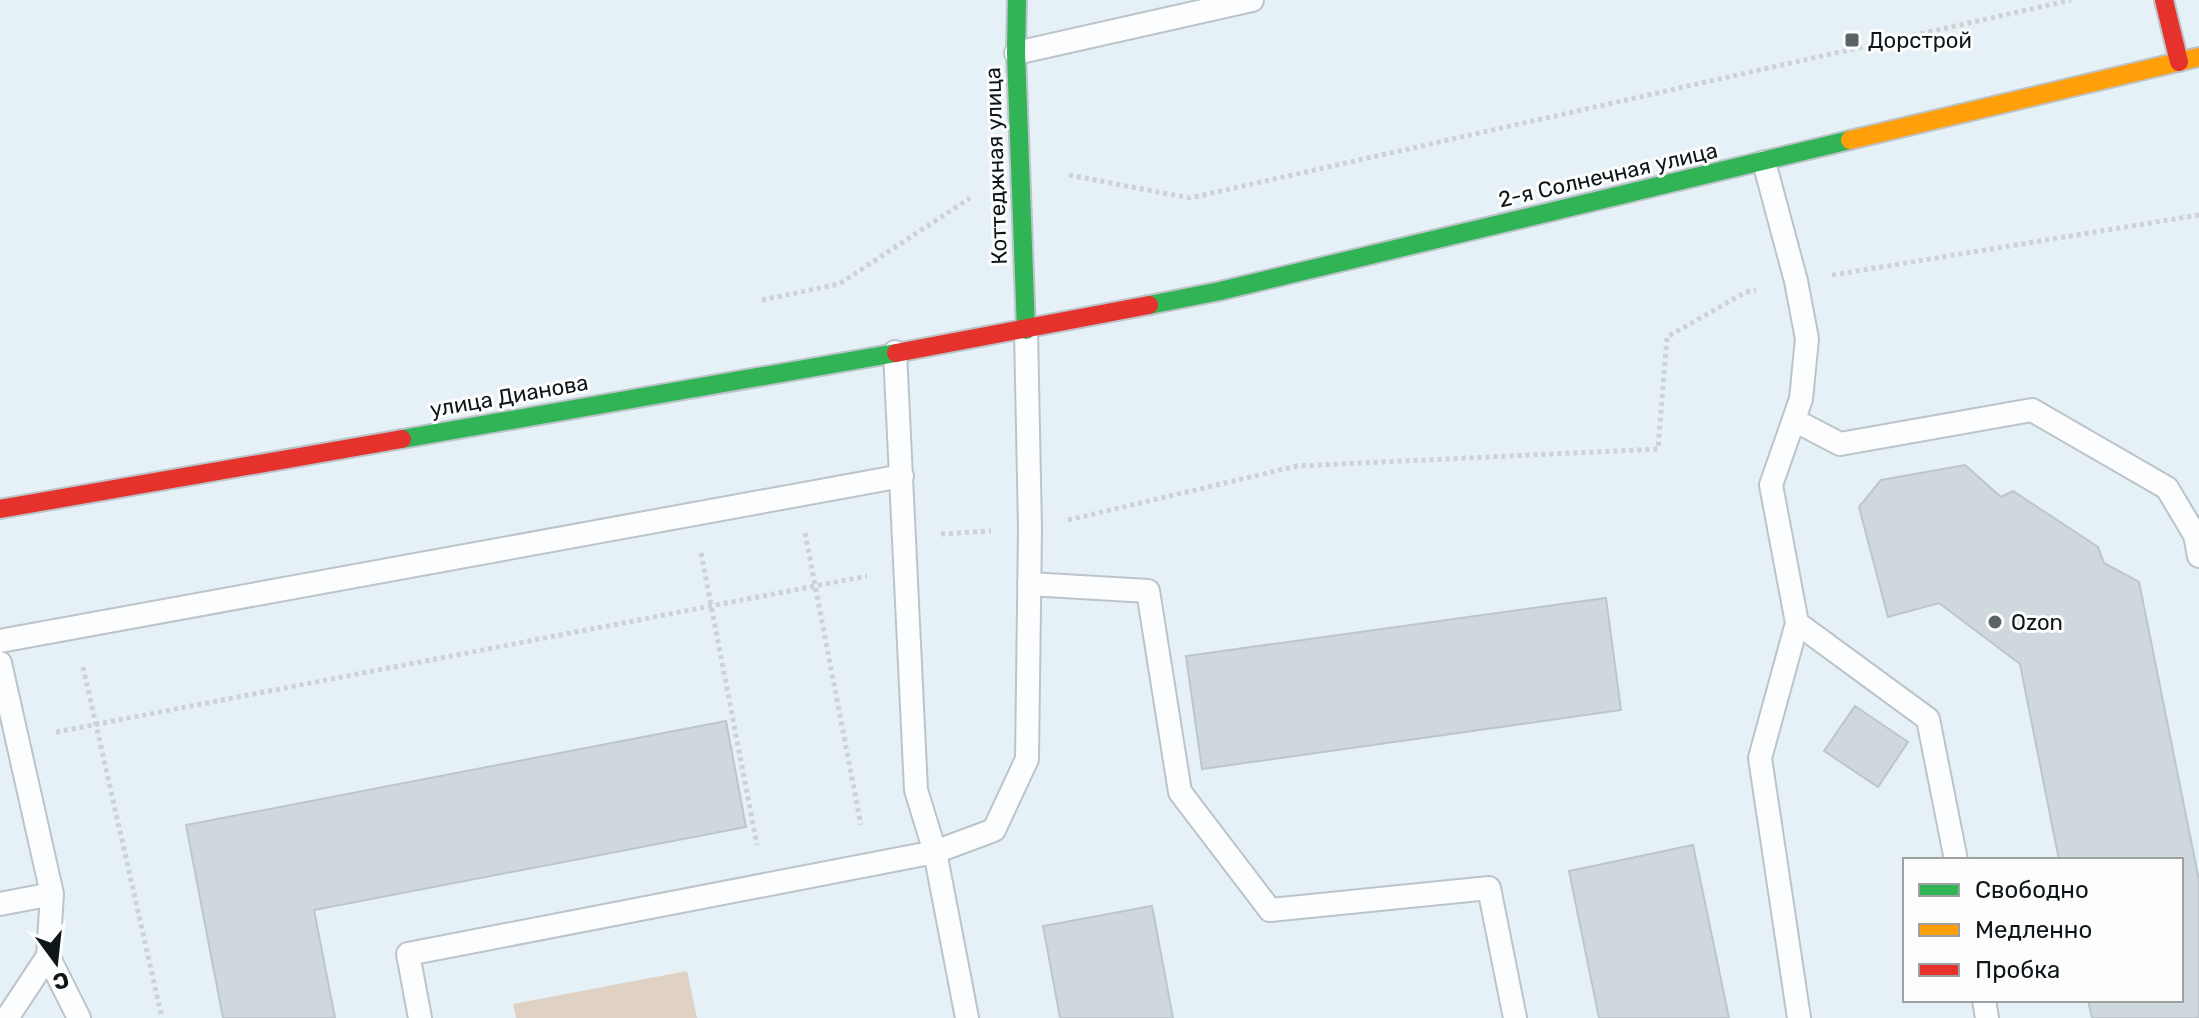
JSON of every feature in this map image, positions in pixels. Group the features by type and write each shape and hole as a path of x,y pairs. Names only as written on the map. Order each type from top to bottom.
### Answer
{"main road":[{"name":"Коттеджная улица","path":"1017,0 1016,53 1026,330"},
{"path":"2164,0 2179,62"},
{"name":"2-я Солнечная улица","path":"1026,330 1220,291 2199,57"},
{"name":"улица Дианова","path":"0,509 1026,330"}],"lane":[{"path":"1016,53 1252,0"},
{"path":"1764,162 1796,281 1807,339 1801,399 1771,485 1797,623 1760,758 1799,1018"},
{"path":"420,1018 408,954 869,866 935,852 994,830 1027,759 1030,529 1026,330"},
{"path":"895,352 916,790 935,852 967,1018"},
{"path":"1794,420 1840,444 2032,410 2167,488 2195,535 2199,556"},
{"path":"0,641 902,476"},
{"path":"1029,584 1148,591 1180,792 1270,910 1489,888 1515,1018"},
{"path":"1797,623 1928,719 1956,858"},
{"path":"0,663 52,894 48,956 7,1018"},
{"path":"0,904 52,894"},
{"path":"48,956 79,1018"}],"path":[{"path":"762,300 839,284 974,195 1072,175 1190,198 2071,0"},
{"path":"905,536 1030,529 1297,466 1658,449 1667,337 1746,292 1796,281 2199,215"},
{"path":"797,494 869,866"},
{"path":"694,513 765,886"},
{"path":"17,739 906,569"},
{"path":"74,627 162,1018"}],"shaded area":[{"path":"687,971 697,1018 516,1018 513,1004"}],"building":[{"path":"1965,465 2001,497 2013,491 2098,547 2104,563 2139,582 2199,880 2199,1018 2092,1018 2088,1002 2183,1002 2183,858 2059,858 2020,664 1939,603 1888,617 1859,507 1881,480"},
{"path":"1606,598 1621,710 1202,769 1186,656"},
{"path":"1855,706 1908,742 1878,787 1824,751"},
{"path":"726,721 746,827 314,910 335,1018 223,1018 186,825"},
{"path":"1693,845 1729,1018 1599,1018 1569,871"},
{"path":"1152,906 1173,1018 1060,1018 1043,926"}],"traffic: fast":[{"path":"1017,0 1016,53 1026,330"},
{"path":"1149,305 1220,291 1850,140"},
{"path":"402,439 896,353"}],"traffic: slow":[{"path":"1850,140 2199,57"}],"traffic: jam":[{"path":"2164,0 2179,62"},
{"path":"896,353 1149,305"},
{"path":"0,509 402,439"}],"place":[{"name":"Дорстрой","path":"1852,40"},
{"name":"Ozon","path":"1995,622"}]}
